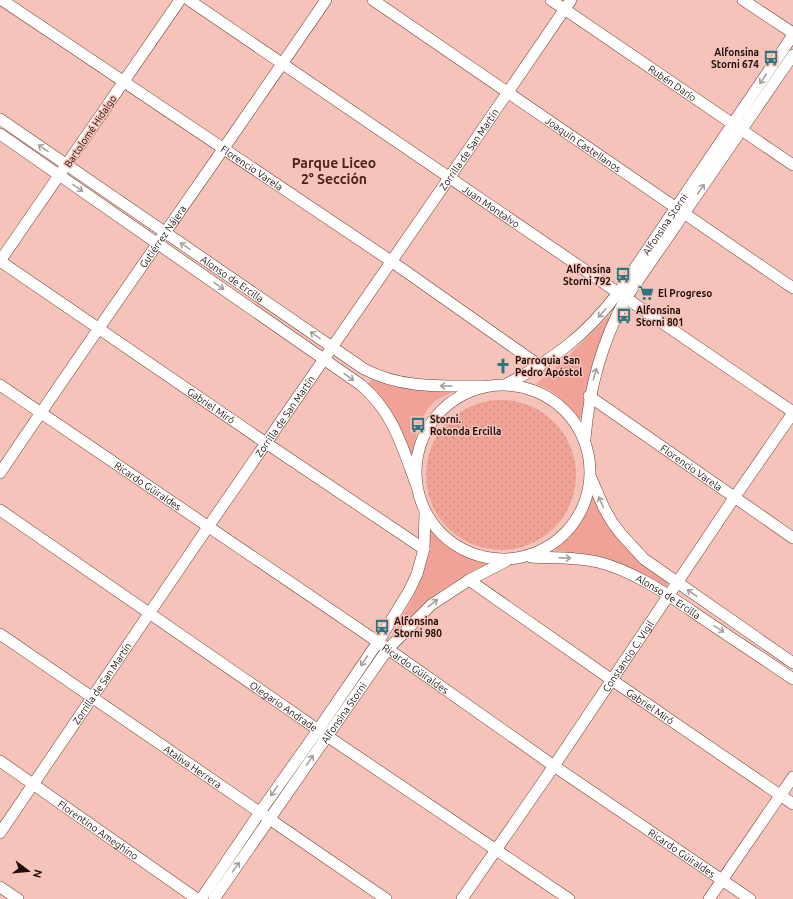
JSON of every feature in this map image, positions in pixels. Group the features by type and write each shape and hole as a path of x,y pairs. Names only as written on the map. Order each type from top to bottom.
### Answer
{"street":[{"name":"Florencio Varela","path":"2,0 391,262 540,366"},
{"name":"Bartolomé Hidalgo","path":"0,261 180,0"},
{"name":"Juan Montalvo","path":"189,0 793,412"},
{"name":"Gutiérrez Nájera","path":"0,472 326,0"},
{"name":"Joaquín Castellanos","path":"373,0 793,288"},
{"name":"Rubén Darío","path":"551,0 568,5 737,128 793,165"},
{"path":"743,0 793,34"},
{"name":"Zorrilla de San Martín","path":"0,833 208,527 333,348 568,5"},
{"name":"Alfonsina Storni","path":"737,128 793,34"},
{"name":"Alfonsina Storni","path":"507,384 540,366 576,340 622,295 737,128 793,55"},
{"name":"Alonso de Ercilla","path":"0,119 333,348 375,375 396,382 424,386 484,386"},
{"name":"Alonso de Ercilla","path":"0,134 158,243 373,395 393,424 416,484"},
{"name":"Gabriel Miró","path":"0,261 424,549"},
{"name":"Alfonsina Storni","path":"585,440 589,396 603,348 618,313 622,295"},
{"path":"507,384 538,391 558,403 574,420 585,440 590,458 591,478 585,504 571,528 551,546 526,557 506,560 486,559 467,553 450,543 436,529 425,512 419,498 416,484 416,462 421,441 431,422 446,406 464,394 484,386 507,384"},
{"name":"Ricardo Güiraldes","path":"0,385 378,642 387,650 554,766 750,899"},
{"name":"Florencio Varela","path":"589,396 793,538"},
{"name":"Constancio C. Vigil","path":"462,899 554,766 793,412"},
{"name":"Alonso de Ercilla","path":"591,478 604,508 621,534 644,559 793,663"},
{"name":"Olegario Andrade","path":"0,510 322,733 569,899"},
{"name":"Alfonsina Storni","path":"214,899 270,819 409,591 417,574 424,549 425,512"},
{"name":"Alonso de Ercilla","path":"526,557 569,558 598,563 617,569 642,580 669,595 793,679"},
{"name":"Alfonsina Storni","path":"201,899 260,812 387,650 430,605 469,580 506,560"},
{"name":"Gabriel Miró","path":"469,580 793,804"},
{"name":"Ataliva Herrera","path":"0,634 386,899"},
{"name":"Florentino Ameghino","path":"0,761 197,899"},
{"path":"709,899 793,778"},
{"path":"0,887 18,899"}],"shaded area":[{"path":"617,308 592,368 580,421 571,409 556,394 536,384 565,359"},
{"path":"371,380 400,388 452,392 435,401 425,413 419,428 411,458 400,427 388,407 367,385"},
{"path":"508,400 530,405 543,412 559,427 571,446 575,460 575,490 571,504 564,517 549,533 530,545 516,549 494,550 472,545 459,538 438,517 431,504 427,490 426,468 431,446 438,433 459,412 472,405 486,401"},
{"path":"594,492 601,511 668,582 666,587 624,566 598,557 553,550 569,538 584,516"},
{"path":"429,522 441,539 455,550 472,558 492,563 476,569 437,593 395,631 415,593 426,563"}],"place":[{"name":"Alfonsina Storni 674","path":"771,58"},
{"name":"Alfonsina Storni 792","path":"623,275"},
{"name":"El Progreso","path":"646,293"},
{"name":"Alfonsina Storni 801","path":"624,316"},
{"name":"Parroquia San Pedro Apóstol","path":"503,366"},
{"name":"Storni. Rotonda Ercilla","path":"418,425"},
{"name":"Alfonsina Storni 980","path":"382,627"}],"district":[{"name":"Parque Liceo 2° Sección","path":"334,172"}]}
